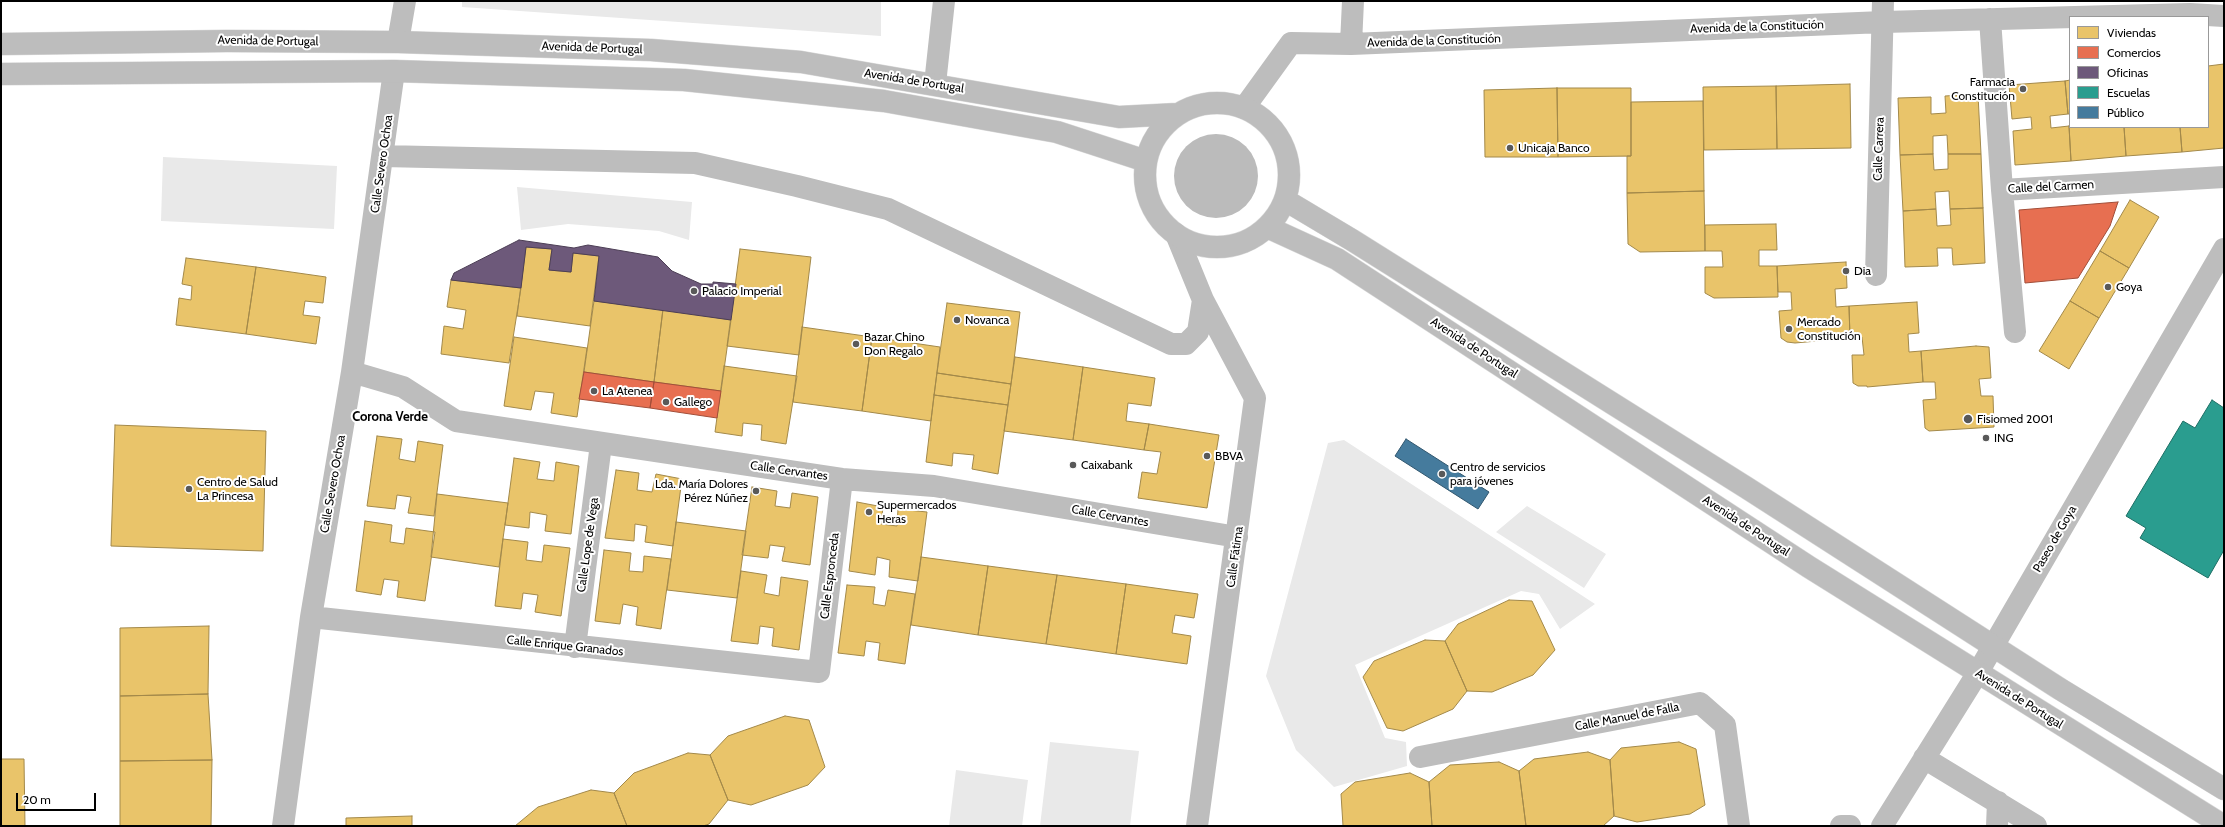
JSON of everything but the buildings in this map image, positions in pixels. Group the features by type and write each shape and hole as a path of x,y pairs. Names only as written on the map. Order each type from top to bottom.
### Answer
{"street":[{"path":"398,42 404,1"},
{"path":"935,84 944,1"},
{"path":"1351,44 1353,1"},
{"name":"Avenida de la Constitución","path":"1244,108 1291,43 1351,44 1883,11 1990,19 2190,7 2224,16"},
{"name":"Calle Carrera","path":"1876,276 1883,11"},
{"name":"Calle del Carmen","path":"1990,19 2002,190 2224,177"},
{"name":"Avenida de Portugal","path":"1,44 226,41 398,42 675,52 801,62 1119,117 1177,114"},
{"name":"Avenida de Portugal","path":"1,74 394,71 684,80 884,101 1057,132 1146,161"},
{"name":"Calle Severo Ochoa","path":"283,826 310,617 352,372 394,71"},
{"path":"1220,102 1244,108 1268,124 1285,150 1290,176 1285,200 1267,227 1244,242 1219,247 1202,246 1176,234 1158,217 1148,197 1145,180 1146,161 1151,144 1161,128 1177,114 1203,104 1220,102"},
{"path":"383,156 695,163 797,186 888,209 1171,344 1186,344 1198,332 1203,300"},
{"path":"2002,190 2015,332"},
{"path":"1285,200 1352,240 1747,488 2060,690 2224,789"},
{"name":"Avenida de Portugal","path":"1267,227 1337,259 1803,563 1977,674 2224,826"},
{"name":"Calle Fátima","path":"1176,234 1203,300 1255,398 1238,537 1197,826"},
{"name":"Paseo de Goya","path":"1882,826 1977,674 2224,249"},
{"name":"Calle Cervantes","path":"352,372 403,387 456,421 842,479 934,486 1238,537"},
{"name":"Calle Lope de Vega","path":"574,647 601,444"},
{"name":"Calle Espronceda","path":"819,672 842,479"},
{"name":"Calle Enrique Granados","path":"310,617 574,647 819,672"},
{"name":"Calle Manuel de Falla","path":"1420,757 1700,702 1726,725 1739,826"},
{"path":"1924,758 2036,826"},
{"path":"1998,802 1998,826"},
{"path":"1841,826 1850,826"}],"shaded area":[{"path":"462,1 881,1 881,36 462,7"},
{"path":"1216,134 1232,137 1246,146 1255,160 1258,176 1255,192 1246,206 1232,215 1216,218 1200,215 1186,206 1177,192 1174,176 1177,160 1186,146 1200,137"},
{"path":"163,157 337,166 334,229 161,221"},
{"path":"517,187 692,202 689,240 659,231 568,224 521,230"},
{"path":"1344,440 1595,604 1560,629 1539,594 1521,591 1355,665 1385,738 1406,742 1407,766 1334,787 1296,750 1266,676 1328,443"},
{"path":"1527,506 1606,554 1584,588 1496,532"},
{"path":"1050,742 1139,751 1130,826 1040,826"},
{"path":"956,770 1028,780 1022,826 949,826"}],"place":[{"name":"Farmacia Constitución","path":"2023,89"},
{"name":"Unicaja Banco","path":"1510,148"},
{"name":"Dia","path":"1846,271"},
{"name":"Goya","path":"2108,287"},
{"name":"Palacio Imperial","path":"694,291"},
{"name":"Novanca","path":"957,320"},
{"name":"Mercado Constitución","path":"1789,329"},
{"name":"Bazar Chino Don Regalo","path":"856,344"},
{"name":"La Atenea","path":"594,391"},
{"name":"Gallego","path":"666,402"},
{"name":"Fisiomed 2001","path":"1968,419"},
{"name":"ING","path":"1986,438"},
{"name":"BBVA","path":"1207,456"},
{"name":"Caixabank","path":"1073,465"},
{"name":"Centro de servicios para jóvenes","path":"1442,474"},
{"name":"Centro de Salud La Princesa","path":"189,489"},
{"name":"Lda. María Dolores Pérez Núñez","path":"756,491"},
{"name":"Supermercados Heras","path":"869,512"}],"district":[{"name":"Corona Verde","path":"390,417"}]}
